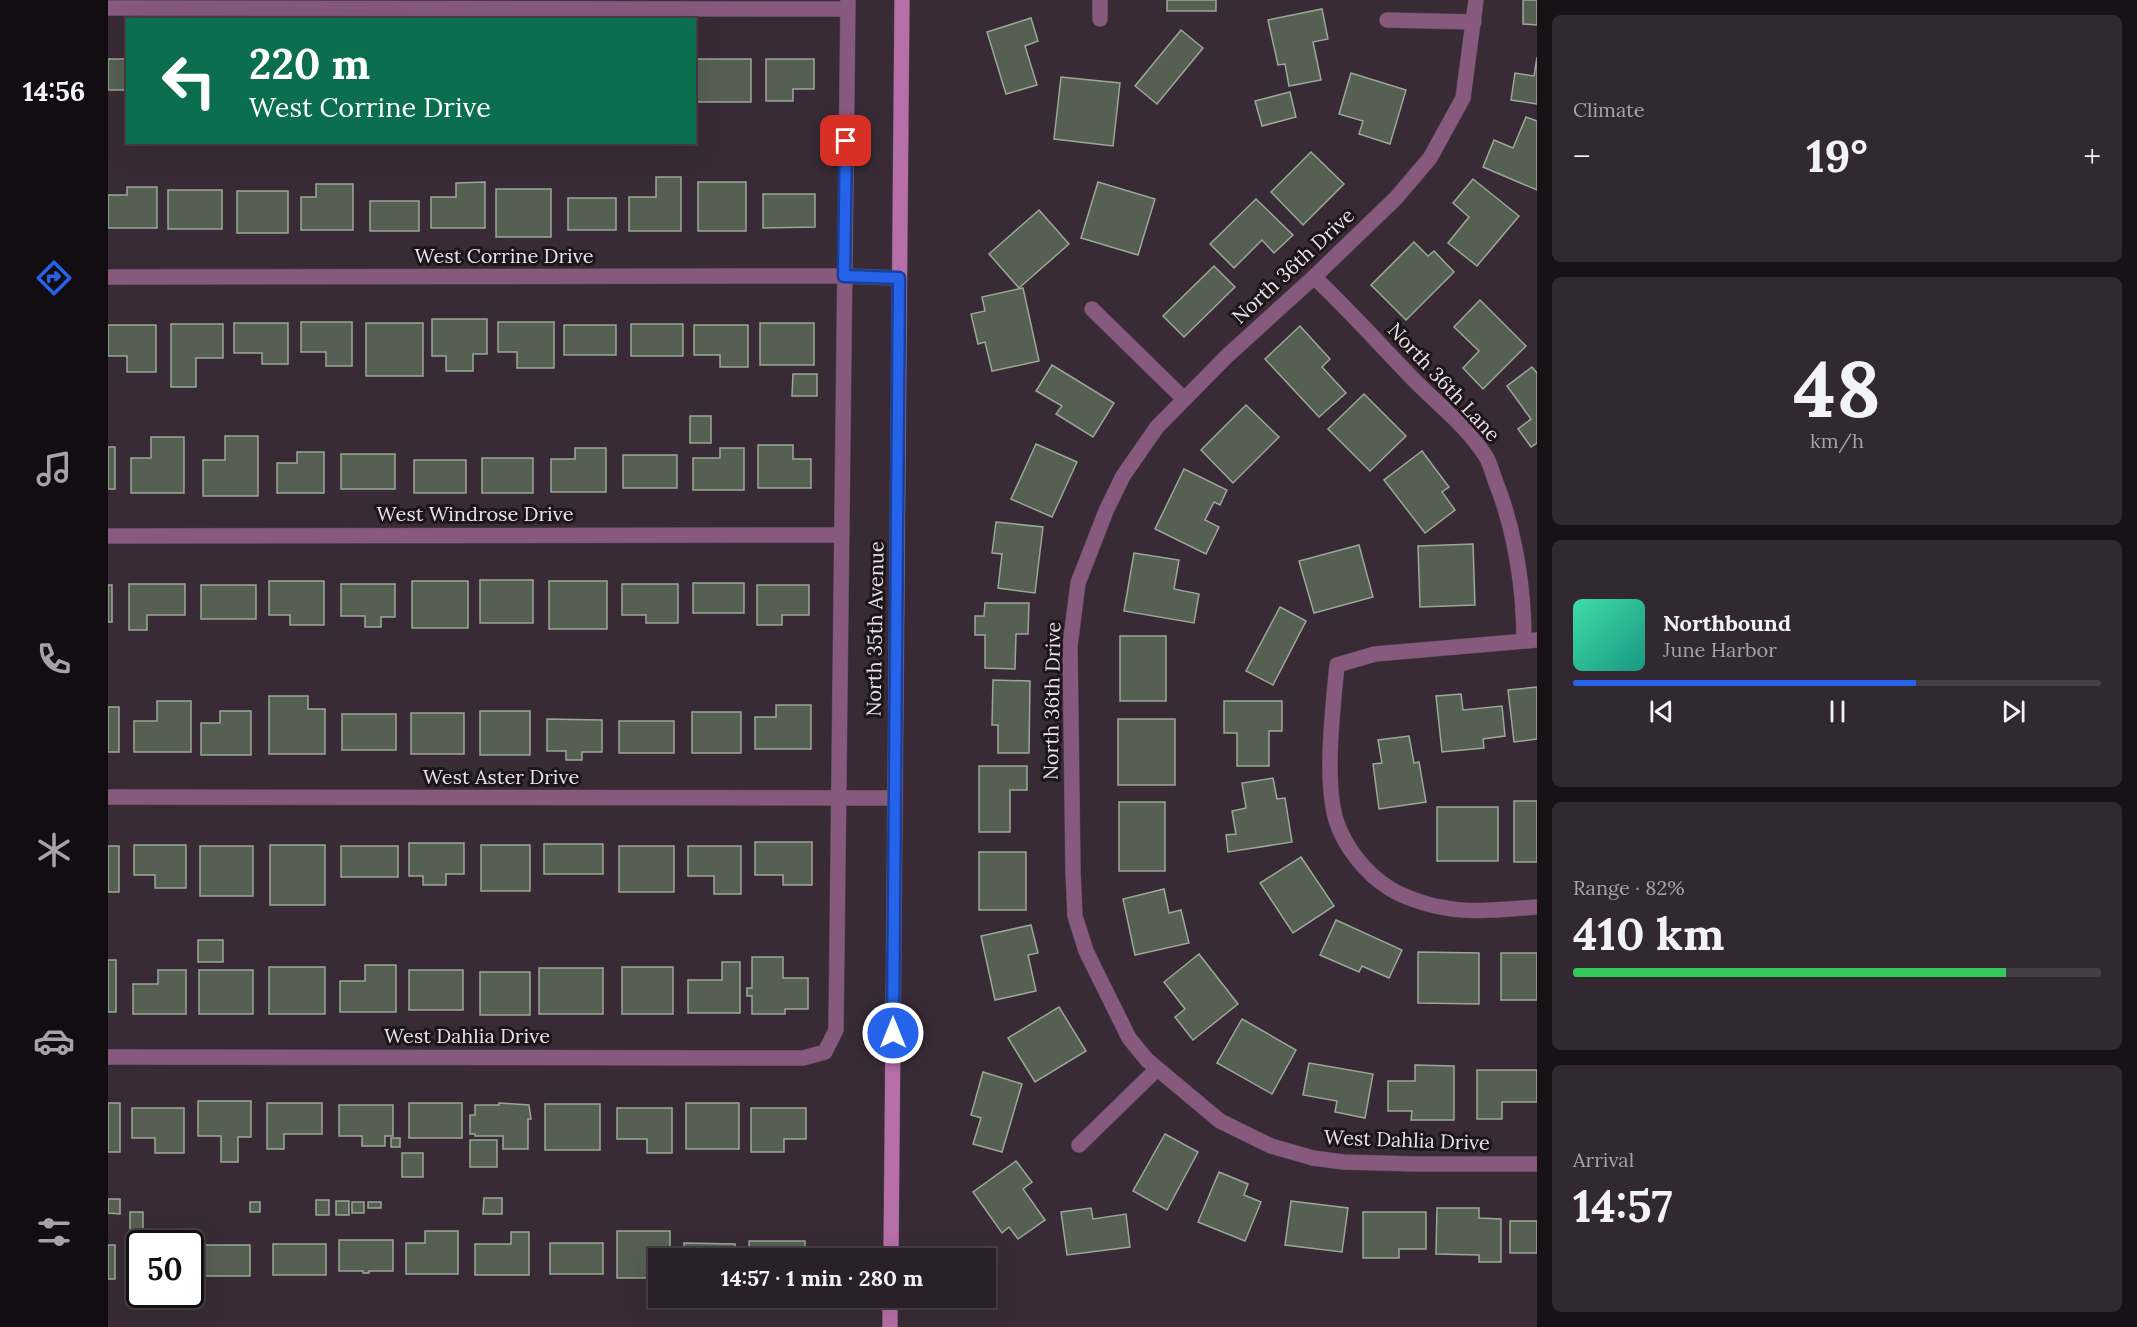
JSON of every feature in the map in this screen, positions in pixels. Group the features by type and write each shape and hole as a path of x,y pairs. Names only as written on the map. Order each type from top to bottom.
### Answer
{"main road":[{"name":"North 35th Avenue","path":"891,1248 902,0"},
{"path":"890,1308 890,1327"}],"street":[{"path":"1100,0 1100,19"},
{"name":"North 36th Drive","path":"1157,1069 1129,1038 1086,951 1075,916 1070,646 1078,583 1106,511 1123,476 1157,427 1227,356 1396,198 1430,158 1463,98 1476,0"},
{"path":"108,8 848,4"},
{"name":"North 35th Avenue","path":"825,1052 836,1030 848,4"},
{"path":"1387,20 1474,22"},
{"name":"West Corrine Drive","path":"108,277 844,276 899,278"},
{"name":"North 36th Lane","path":"1314,277 1454,419 1486,456 1502,497 1515,550 1524,616 1531,640"},
{"path":"1092,309 1184,399"},
{"name":"West Windrose Drive","path":"108,536 842,535"},
{"path":"1531,640 1375,654 1337,664 1332,721 1332,799 1336,821 1346,843 1365,868 1389,889 1440,907 1470,910 1537,907"},
{"name":"West Aster Drive","path":"108,797 895,798"},
{"name":"West Dahlia Drive","path":"108,1057 803,1058 825,1052"},
{"path":"1079,1144 1157,1069"},
{"name":"West Dahlia Drive","path":"1157,1069 1220,1121 1271,1146 1312,1158 1342,1162 1406,1164 1537,1164"}],"building":[{"path":"1167,0 1216,0 1216,11 1167,11"},
{"path":"1523,0 1537,0 1537,25 1523,24"},
{"path":"1322,9 1328,39 1313,42 1321,80 1289,86 1285,64 1278,65 1268,20"},
{"path":"1031,18 1038,41 1025,46 1037,85 1006,94 987,32"},
{"path":"1181,30 1203,48 1157,104 1135,86"},
{"path":"1537,57 1537,104 1511,100 1515,73 1534,76"},
{"path":"108,59 126,59 126,90 108,90"},
{"path":"697,59 751,59 751,102 697,102"},
{"path":"766,59 814,59 814,89 793,89 793,101 766,101"},
{"path":"1351,73 1406,90 1390,144 1359,134 1363,121 1339,114"},
{"path":"1061,77 1120,83 1113,146 1054,139"},
{"path":"1290,92 1296,117 1262,126 1255,101"},
{"path":"1526,117 1537,121 1537,190 1483,167 1494,140 1513,148"},
{"path":"1311,152 1344,184 1303,225 1271,192"},
{"path":"656,177 681,177 681,231 629,231 629,197 656,197"},
{"path":"1473,179 1519,216 1477,266 1448,243 1469,217 1453,203"},
{"path":"485,182 485,228 431,228 431,197 456,197 456,183"},
{"path":"698,182 746,182 746,231 698,231"},
{"path":"1098,182 1155,199 1138,255 1081,238"},
{"path":"316,184 353,184 353,230 301,230 301,197 316,197"},
{"path":"127,187 157,187 157,228 108,228 108,195 127,195"},
{"path":"496,189 551,189 551,237 496,237"},
{"path":"168,190 222,190 222,229 168,229"},
{"path":"237,191 288,191 288,233 237,233"},
{"path":"763,194 815,194 815,227 763,228"},
{"path":"568,198 616,198 616,230 568,230"},
{"path":"1256,199 1293,235 1274,253 1262,240 1234,268 1210,244"},
{"path":"370,201 419,201 419,231 370,231"},
{"path":"1039,210 1069,244 1019,288 989,254"},
{"path":"1414,242 1428,256 1434,251 1454,272 1406,320 1371,285"},
{"path":"1214,266 1235,287 1184,337 1163,316"},
{"path":"1023,288 1039,361 992,371 985,342 978,344 971,314 985,311 982,297"},
{"path":"1480,300 1526,346 1483,389 1463,368 1479,351 1454,327"},
{"path":"432,319 487,319 487,354 473,354 473,371 446,371 446,356 432,356"},
{"path":"301,322 352,322 352,366 326,366 326,352 301,352"},
{"path":"498,322 554,322 554,368 517,368 517,352 498,352"},
{"path":"234,323 288,323 288,364 262,364 262,353 234,353"},
{"path":"366,323 423,323 423,376 366,376"},
{"path":"760,323 814,323 814,365 760,365"},
{"path":"171,324 223,324 223,358 196,358 196,387 171,387"},
{"path":"631,324 683,324 683,356 631,356"},
{"path":"108,325 156,325 156,372 127,372 127,356 108,356"},
{"path":"564,325 616,325 616,355 564,355"},
{"path":"694,325 748,325 748,367 720,367 720,355 694,355"},
{"path":"1300,326 1330,359 1322,367 1346,393 1319,417 1265,359"},
{"path":"1052,365 1114,403 1093,437 1056,414 1062,406 1036,391"},
{"path":"1532,367 1537,373 1537,443 1531,447 1518,429 1531,419 1507,386"},
{"path":"793,374 817,374 817,396 792,396"},
{"path":"1364,394 1406,436 1370,471 1328,429"},
{"path":"1246,405 1279,437 1233,483 1201,450"},
{"path":"690,416 711,416 711,443 690,443"},
{"path":"225,436 258,436 258,496 203,496 203,460 225,460"},
{"path":"151,437 184,437 184,493 131,493 131,458 151,458"},
{"path":"1036,444 1077,462 1052,517 1011,499"},
{"path":"758,445 793,445 793,459 811,459 811,488 758,488"},
{"path":"108,447 115,447 115,489 108,489"},
{"path":"575,448 606,448 606,492 551,492 551,459 575,459"},
{"path":"720,448 744,448 744,490 693,490 693,458 720,458"},
{"path":"1422,451 1449,487 1442,492 1455,510 1425,533 1384,480"},
{"path":"297,452 324,452 324,493 277,493 277,463 297,463"},
{"path":"341,454 395,454 395,489 341,489"},
{"path":"623,455 677,455 677,488 623,488"},
{"path":"482,458 533,458 533,493 482,493"},
{"path":"414,460 466,460 466,493 414,493"},
{"path":"1184,469 1227,490 1220,505 1214,502 1205,520 1219,527 1206,554 1155,529"},
{"path":"996,522 1043,527 1035,593 998,588 1002,554 992,553"},
{"path":"1473,544 1475,605 1420,607 1418,546"},
{"path":"1359,545 1373,597 1314,613 1299,561"},
{"path":"1134,553 1179,560 1174,589 1199,594 1194,623 1124,611"},
{"path":"480,580 533,580 533,623 480,623"},
{"path":"269,581 324,581 324,625 290,625 290,615 269,615"},
{"path":"412,581 468,581 468,628 412,628"},
{"path":"549,581 607,581 607,629 549,629"},
{"path":"693,583 744,583 744,613 693,613"},
{"path":"129,584 185,584 185,615 147,615 147,630 129,630"},
{"path":"341,584 395,584 395,617 381,617 381,627 365,627 365,616 341,616"},
{"path":"622,584 678,584 678,623 646,623 646,615 622,615"},
{"path":"108,585 112,585 112,622 108,622"},
{"path":"201,585 256,585 256,619 201,619"},
{"path":"757,585 809,585 809,615 782,615 782,625 757,625"},
{"path":"985,603 1029,603 1028,634 1016,634 1015,669 985,668 985,635 975,635 975,616 984,616"},
{"path":"1280,607 1306,621 1273,685 1246,671"},
{"path":"1120,636 1166,636 1166,701 1120,701"},
{"path":"993,680 1030,681 1029,753 998,753 998,725 992,725"},
{"path":"1537,687 1537,739 1514,742 1508,690"},
{"path":"1461,694 1463,710 1502,706 1505,736 1483,739 1484,748 1442,752 1436,696"},
{"path":"269,696 308,696 308,709 325,709 325,754 269,754"},
{"path":"157,701 191,701 191,752 134,752 134,721 157,721"},
{"path":"1224,701 1282,701 1282,731 1269,731 1269,766 1237,766 1237,733 1224,733"},
{"path":"776,705 811,705 811,749 755,749 755,717 776,717"},
{"path":"108,707 119,707 119,752 108,752"},
{"path":"220,711 251,711 251,755 201,755 201,723 220,723"},
{"path":"480,711 530,711 530,755 480,755"},
{"path":"692,712 741,712 741,753 692,753"},
{"path":"411,713 464,713 464,754 411,754"},
{"path":"342,714 396,714 396,750 342,750"},
{"path":"547,719 602,720 602,752 582,752 582,760 566,760 566,751 547,751"},
{"path":"1118,719 1175,719 1175,785 1118,785"},
{"path":"619,721 674,721 674,753 619,753"},
{"path":"1409,736 1414,763 1419,762 1426,802 1379,809 1373,764 1382,763 1378,740"},
{"path":"979,766 1027,766 1027,790 1010,790 1010,832 979,832"},
{"path":"1273,778 1277,799 1285,798 1292,842 1228,852 1226,835 1236,834 1232,811 1246,808 1242,783"},
{"path":"1514,801 1537,801 1537,862 1514,862"},
{"path":"1119,802 1165,802 1165,871 1119,871"},
{"path":"1437,807 1498,807 1498,861 1437,861"},
{"path":"755,842 812,842 812,885 783,885 783,875 755,875"},
{"path":"409,843 464,843 464,874 446,874 446,885 423,885 423,876 409,876"},
{"path":"544,844 603,844 603,874 544,874"},
{"path":"134,845 186,845 186,888 155,888 155,875 134,875"},
{"path":"270,845 325,845 325,905 270,905"},
{"path":"481,845 530,845 530,891 481,891"},
{"path":"108,846 119,846 119,892 108,892"},
{"path":"200,846 253,846 253,896 200,896"},
{"path":"341,846 398,846 398,877 341,877"},
{"path":"619,846 674,846 674,892 619,892"},
{"path":"688,846 741,846 741,894 714,894 714,876 688,876"},
{"path":"979,852 1026,852 1026,910 979,910"},
{"path":"1301,857 1334,906 1293,933 1260,883"},
{"path":"1164,889 1169,913 1181,910 1189,943 1135,955 1123,899"},
{"path":"1336,920 1402,950 1389,978 1362,966 1359,972 1320,955"},
{"path":"1031,925 1038,953 1028,955 1036,991 995,1000 981,936"},
{"path":"198,940 223,940 223,962 198,962"},
{"path":"1418,952 1479,953 1479,1004 1418,1003"},
{"path":"1501,953 1537,953 1537,1000 1501,1000"},
{"path":"1199,954 1238,1004 1193,1040 1175,1017 1185,1009 1164,982"},
{"path":"752,957 783,957 783,978 808,978 808,1009 785,1009 785,1014 752,1014 752,996 747,996 747,988 752,988"},
{"path":"108,960 116,960 116,1012 108,1012"},
{"path":"722,962 740,962 740,1013 688,1013 688,980 722,980"},
{"path":"365,965 396,965 396,1012 340,1012 340,981 365,981"},
{"path":"269,967 325,967 325,1014 269,1014"},
{"path":"622,967 673,967 673,1014 622,1014"},
{"path":"539,968 603,968 603,1014 539,1014"},
{"path":"158,970 186,970 186,1014 133,1014 133,984 158,984"},
{"path":"199,970 253,970 253,1014 199,1014"},
{"path":"409,970 463,970 463,1010 409,1010"},
{"path":"480,972 530,972 530,1015 480,1015"},
{"path":"1059,1007 1086,1051 1035,1082 1008,1038"},
{"path":"1242,1019 1296,1050 1272,1094 1217,1063"},
{"path":"1309,1063 1373,1074 1365,1118 1335,1112 1337,1101 1303,1095"},
{"path":"1415,1065 1454,1066 1454,1120 1411,1120 1412,1111 1388,1111 1388,1081 1415,1081"},
{"path":"1477,1070 1537,1070 1537,1102 1502,1102 1502,1119 1477,1119"},
{"path":"983,1072 1022,1084 1002,1152 973,1144 981,1118 971,1115"},
{"path":"198,1101 251,1101 251,1137 238,1137 238,1162 221,1162 221,1136 198,1136"},
{"path":"108,1103 120,1103 120,1152 108,1152"},
{"path":"267,1103 322,1103 322,1134 284,1134 284,1149 267,1149"},
{"path":"409,1103 462,1103 462,1138 409,1138"},
{"path":"499,1103 529,1105 531,1119 528,1119 528,1149 503,1149 503,1136 470,1134 470,1115 475,1115 475,1105 499,1105"},
{"path":"686,1103 739,1103 739,1149 686,1149"},
{"path":"545,1104 600,1104 600,1150 545,1150"},
{"path":"339,1105 393,1105 393,1136 385,1136 385,1146 362,1146 362,1136 339,1136"},
{"path":"132,1108 184,1108 184,1153 155,1153 155,1138 132,1138"},
{"path":"617,1108 672,1108 672,1153 647,1153 647,1139 617,1139"},
{"path":"751,1108 806,1108 806,1139 784,1139 784,1152 751,1152"},
{"path":"1165,1134 1198,1152 1167,1210 1133,1191"},
{"path":"391,1138 400,1138 400,1147 391,1147"},
{"path":"470,1140 497,1140 497,1167 470,1167"},
{"path":"402,1153 423,1153 423,1177 402,1177"},
{"path":"1016,1161 1032,1182 1023,1189 1045,1220 1018,1239 1009,1227 1002,1233 973,1192"},
{"path":"1219,1172 1248,1184 1244,1195 1261,1202 1245,1241 1198,1222"},
{"path":"484,1198 502,1198 502,1214 483,1214"},
{"path":"108,1199 120,1199 120,1214 108,1213"},
{"path":"316,1200 329,1200 329,1215 316,1215"},
{"path":"336,1201 349,1201 349,1215 336,1215"},
{"path":"1291,1201 1348,1208 1342,1252 1285,1245"},
{"path":"250,1202 260,1202 260,1212 250,1212"},
{"path":"352,1202 364,1202 364,1213 352,1213"},
{"path":"368,1202 381,1202 381,1208 368,1208"},
{"path":"1091,1208 1093,1219 1126,1214 1130,1247 1067,1255 1061,1212"},
{"path":"1437,1208 1479,1208 1479,1218 1501,1219 1501,1262 1479,1262 1479,1255 1436,1254"},
{"path":"130,1212 143,1212 143,1230 130,1230"},
{"path":"1363,1212 1426,1212 1426,1249 1399,1249 1399,1258 1363,1258"},
{"path":"1510,1221 1537,1221 1537,1253 1510,1253"},
{"path":"425,1231 458,1231 458,1274 406,1274 406,1243 425,1243"},
{"path":"617,1231 670,1231 670,1248 648,1248 648,1278 617,1278"},
{"path":"511,1232 529,1232 529,1275 475,1275 475,1244 511,1244"},
{"path":"339,1240 393,1240 393,1271 363,1273 363,1271 339,1271"},
{"path":"749,1241 805,1241 805,1248 749,1248"},
{"path":"550,1243 603,1243 603,1274 550,1274"},
{"path":"684,1243 735,1244 735,1248 684,1248"},
{"path":"273,1244 326,1244 326,1275 273,1275"},
{"path":"108,1245 115,1245 115,1279 108,1279"},
{"path":"204,1245 250,1245 250,1276 204,1276"}],"route":[{"path":"846,141 844,276 899,278 893,1033"}]}
